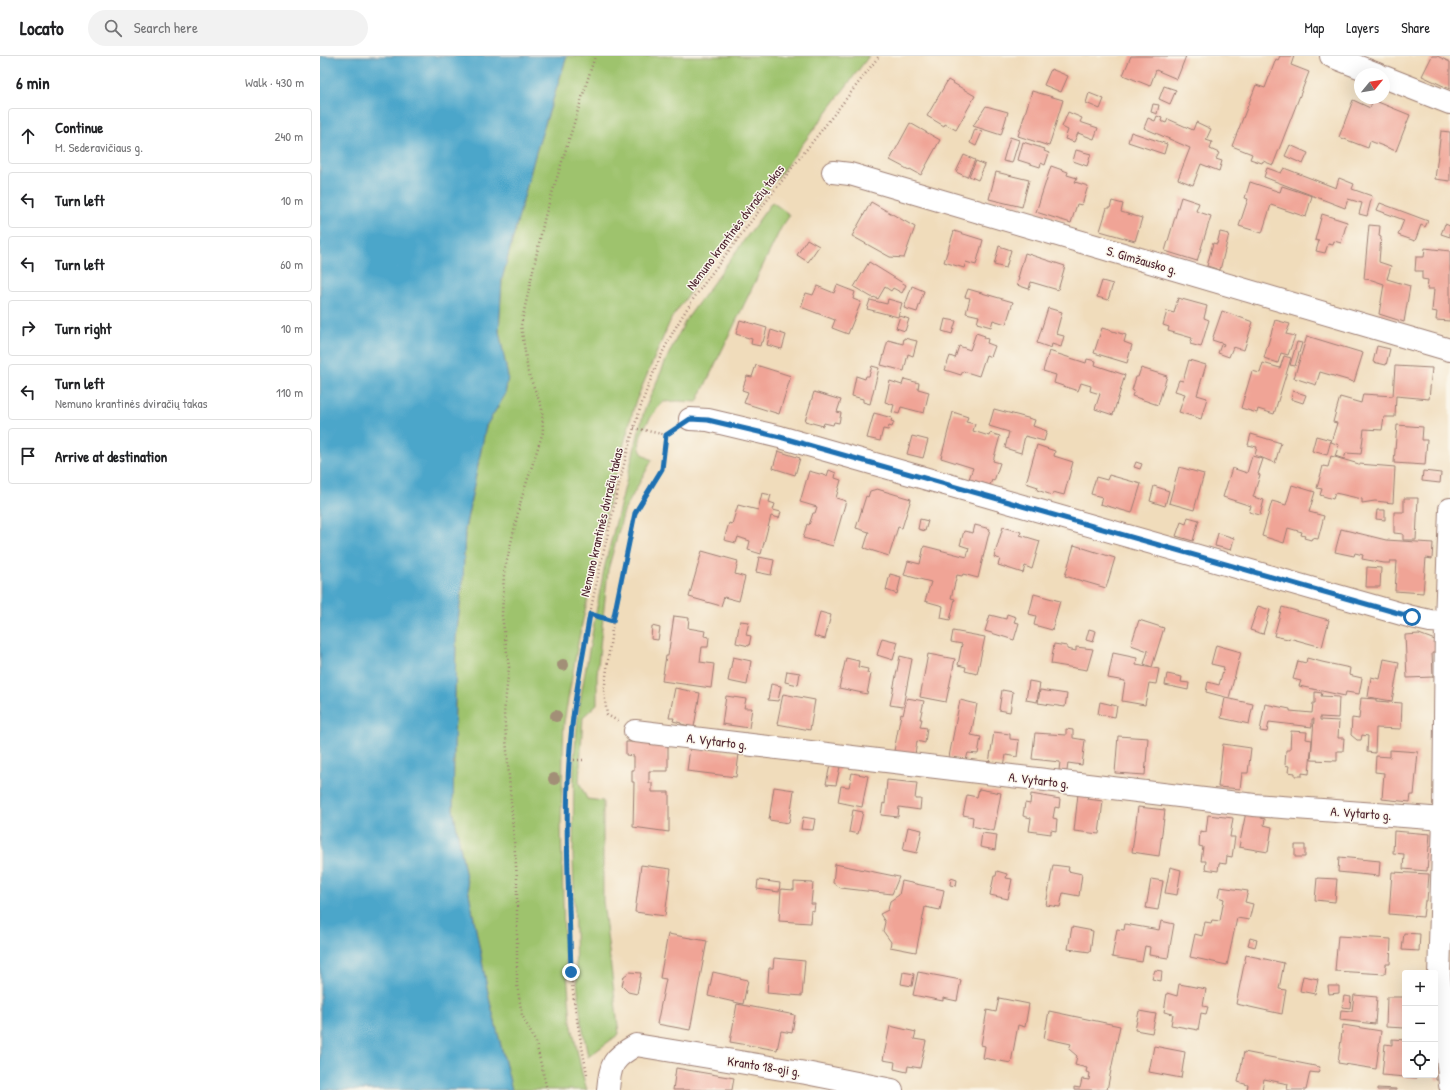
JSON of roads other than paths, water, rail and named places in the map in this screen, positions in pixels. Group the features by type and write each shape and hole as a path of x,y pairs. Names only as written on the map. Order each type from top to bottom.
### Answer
{"street":[{"path":"1331,56 1362,68"},
{"path":"1390,79 1450,103"},
{"name":"S. Gimžausko g.","path":"833,172 850,174 1450,350"},
{"path":"690,419 708,420 780,437 1405,615 1430,621 1446,622"},
{"path":"1450,509 1446,622 1448,713 1444,820 1444,977 1450,1085"},
{"name":"A. Vytarto g.","path":"635,731 1254,805 1444,820"},
{"name":"Kranto 18-oji g.","path":"608,1090 609,1074 613,1063 623,1052 636,1045 806,1073 892,1090"}],"water":[{"path":"320,56 567,56 536,152 502,279 499,331 508,377 505,395 486,426 465,529 463,580 456,639 453,809 489,998 512,1090 320,1090"}]}
